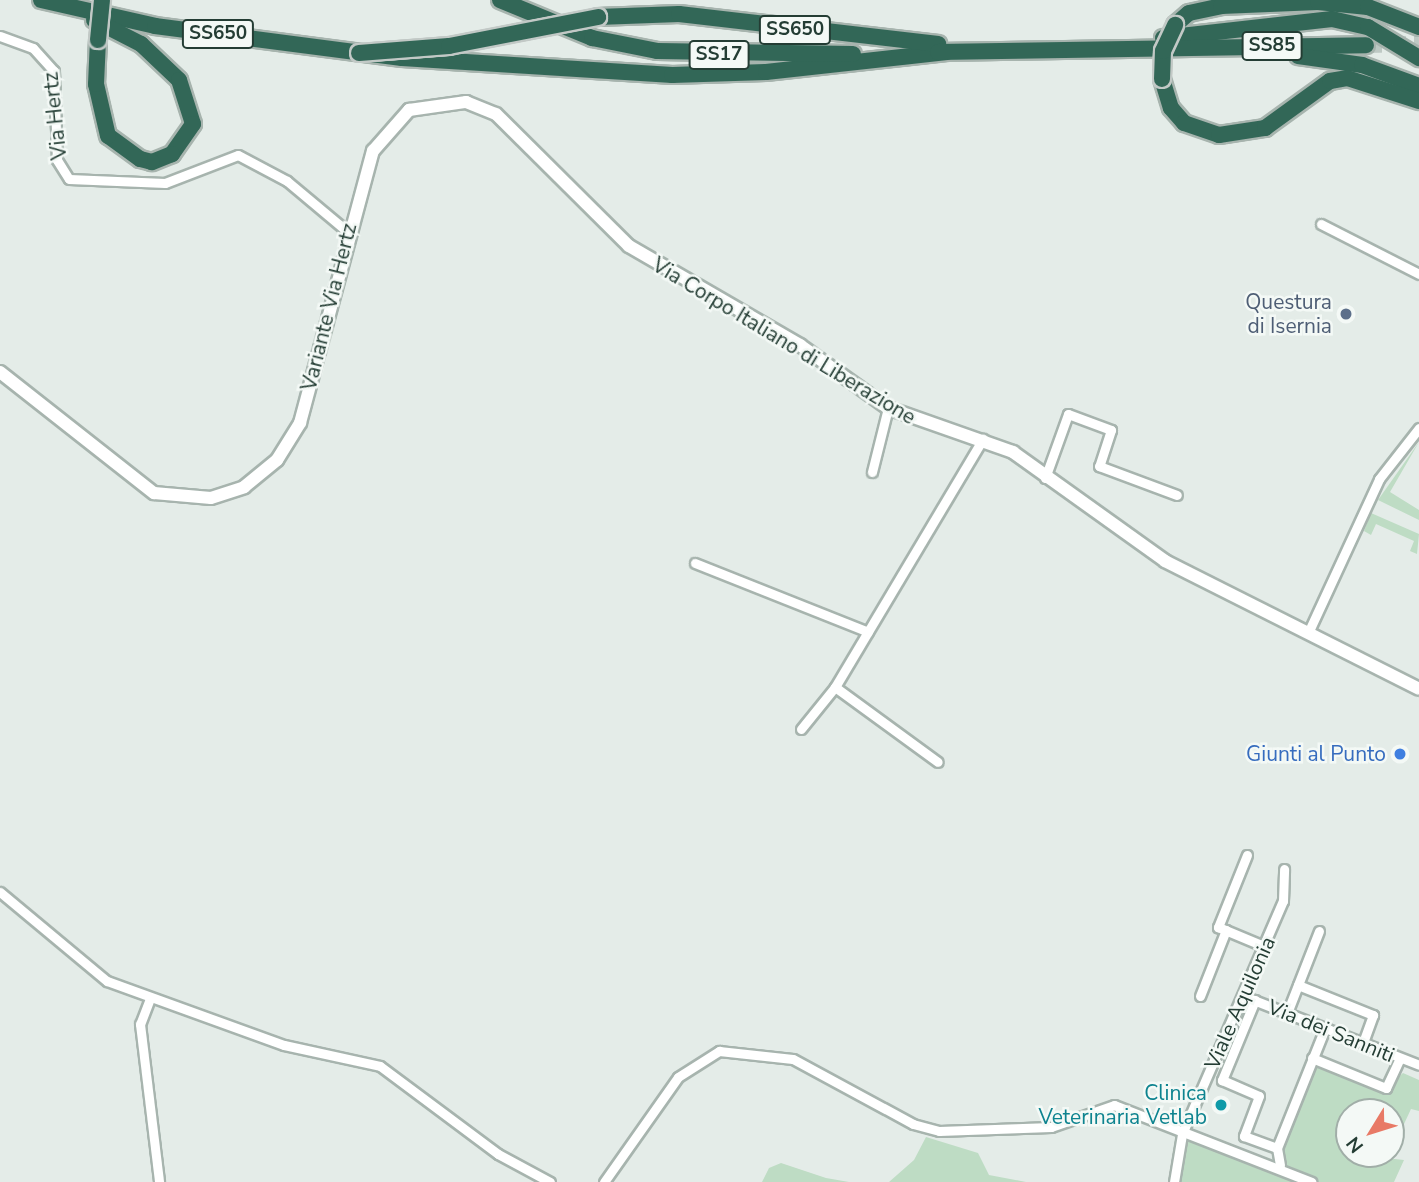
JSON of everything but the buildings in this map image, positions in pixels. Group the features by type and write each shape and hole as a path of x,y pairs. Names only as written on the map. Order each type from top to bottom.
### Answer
{"highway":[{"name":"SS650","path":"41,0 76,11 359,53 585,70 718,75 947,52"},
{"path":"76,11 141,44 179,80 193,124 172,154 152,162 140,159 108,136 96,84 98,40 102,0"},
{"name":"SS17","path":"500,0 592,38 657,51 947,52 1141,48"},
{"path":"1419,27 1368,7 1318,2 1221,6 1189,13 1175,25 1163,51 1162,79 1171,108 1184,123 1219,135 1265,128 1330,81 1347,78 1419,101"},
{"name":"SS650","path":"359,53 449,47 598,17 679,14 911,44 971,44 992,51"},
{"path":"1109,48 1332,19 1368,27 1419,58"},
{"name":"SS85","path":"1141,48 1366,45"},
{"path":"1177,48 1214,56 1325,57 1391,72 1419,86"}],"street":[{"name":"Via Hertz","path":"0,36 33,48 54,71 57,160 69,179 164,183 238,155 287,181 348,232"},
{"name":"Variante Via Hertz","path":"0,372 148,490 191,499 228,494 277,460 300,423 366,166 386,132 408,110 452,100 496,114 629,246"},
{"path":"1321,225 1419,274"},
{"name":"Via Corpo Italiano di Liberazione","path":"629,246 800,345 888,408 934,428 983,439 1045,478 1143,548 1419,689"},
{"path":"872,472 888,408"},
{"path":"1045,478 1068,414 1111,430 1099,466 1177,495"},
{"path":"1308,633 1378,479 1419,428"},
{"path":"801,729 835,687 983,439"},
{"path":"695,563 868,632"},
{"path":"835,687 938,762"},
{"path":"1247,855 1217,927 1266,947"},
{"name":"Viale Aquilonia","path":"1174,1182 1182,1134 1266,947 1283,901 1284,869"},
{"path":"0,892 107,981 149,1000 284,1045 380,1066 498,1154 550,1182"},
{"path":"1200,996 1226,930"},
{"path":"1287,1013 1319,931"},
{"path":"1298,985 1373,1015 1363,1043"},
{"name":"Via dei Sanniti","path":"1243,996 1419,1065"},
{"path":"149,1000 140,1024 159,1182"},
{"path":"1255,1000 1222,1080 1259,1096 1244,1136 1277,1149"},
{"path":"1280,1165 1277,1149 1325,1028"},
{"path":"604,1182 678,1077 719,1051 793,1059 913,1124 939,1131 1051,1127 1114,1105 1182,1134 1280,1165 1311,1182"},
{"path":"1312,1058 1386,1088 1400,1058"}],"green space":[{"path":"1419,442 1390,492 1419,510 1419,520 1378,500"},
{"path":"1371,513 1419,534 1417,554 1410,551 1414,541 1376,524 1371,535 1364,531"},
{"path":"1312,1058 1386,1088 1403,1073 1419,1080 1419,1111 1411,1109 1405,1122 1405,1098 1335,1098 1335,1168 1400,1168 1394,1182 1174,1182 1182,1134 1280,1164 1277,1148"},
{"path":"926,1137 978,1153 989,1175 1026,1182 889,1182 914,1160"},
{"path":"781,1163 826,1178 849,1182 762,1182 769,1168"}],"tunnel":[{"path":"1366,45 1419,44"}],"place":[{"name":"Questura di Isernia","path":"1346,314"},
{"name":"Giunti al Punto","path":"1400,754"},
{"name":"Clinica Veterinaria Vetlab","path":"1221,1105"}]}
